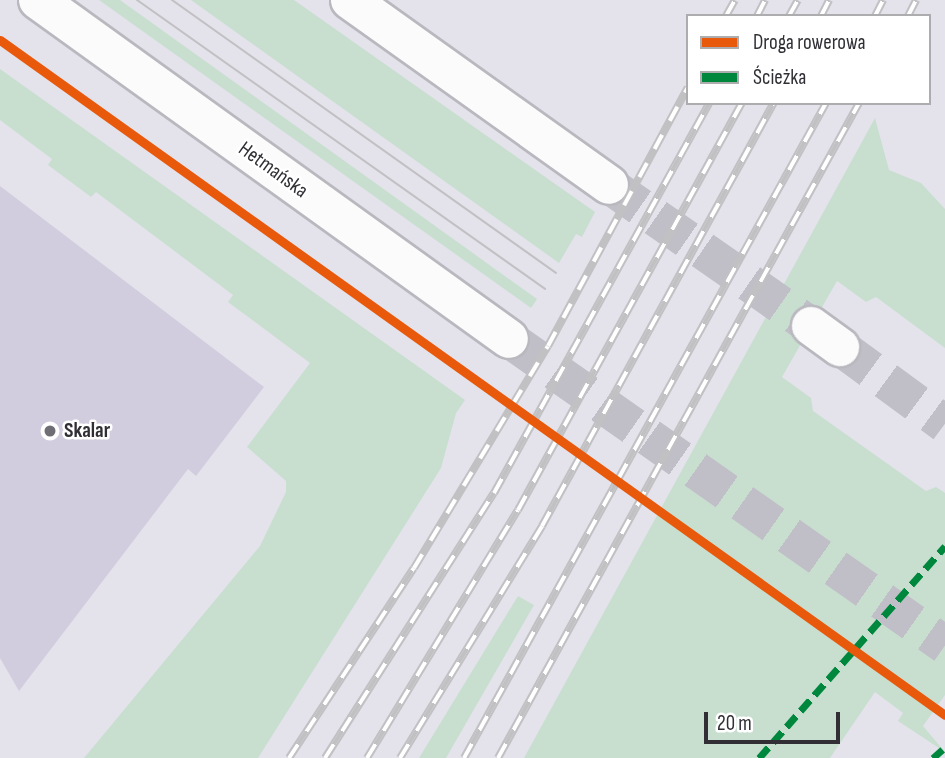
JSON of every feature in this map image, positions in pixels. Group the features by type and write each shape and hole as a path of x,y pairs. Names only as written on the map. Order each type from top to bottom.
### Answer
{"main road":[{"name":"Hetmańska","path":"38,0 509,339"},
{"path":"350,0 609,185"}],"green space":[{"path":"99,0 120,0 537,299 531,308"},
{"path":"191,0 294,0 595,212 582,237 576,234 559,263"},
{"path":"0,69 465,400 456,413 441,468 258,758 84,758 260,546 286,492 286,481 247,447 310,363 228,302 233,295 96,192 91,197 48,165 52,159 0,120"},
{"path":"875,118 889,170 921,183 945,209 945,348 876,297 866,302 837,281 782,377 811,398 813,411 926,491 936,487 945,493 945,695 923,726 945,752 898,721 903,713 875,692 830,758 524,758"},
{"path":"518,596 534,605 446,758 419,758"}],"building":[{"name":"Skalar","path":"0,186 264,387 196,476 188,469 19,691 0,658"}],"tunnel":[{"path":"609,185 811,326"},
{"path":"509,339 945,645"},
{"path":"840,347 945,424"}],"tram line":[{"path":"137,0 545,289"},
{"path":"172,0 556,273"}],"railway":[{"path":"727,14 735,0"},
{"path":"758,14 765,0"},
{"path":"790,14 798,0"},
{"path":"822,14 829,0"},
{"path":"876,14 883,0"},
{"path":"909,14 916,0"},
{"path":"289,758 414,568 548,346 686,91"},
{"path":"325,758 494,493 708,105"},
{"path":"367,758 518,510 741,105"},
{"path":"400,758 542,526 773,105"},
{"path":"464,758 825,105"},
{"path":"498,758 858,105"}],"marked path":[{"path":"759,758 945,546"},
{"path":"933,758 943,749"}],"cycle path":[{"path":"0,40 945,715"}],"place":[{"name":"Skalar","path":"50,431"}]}
